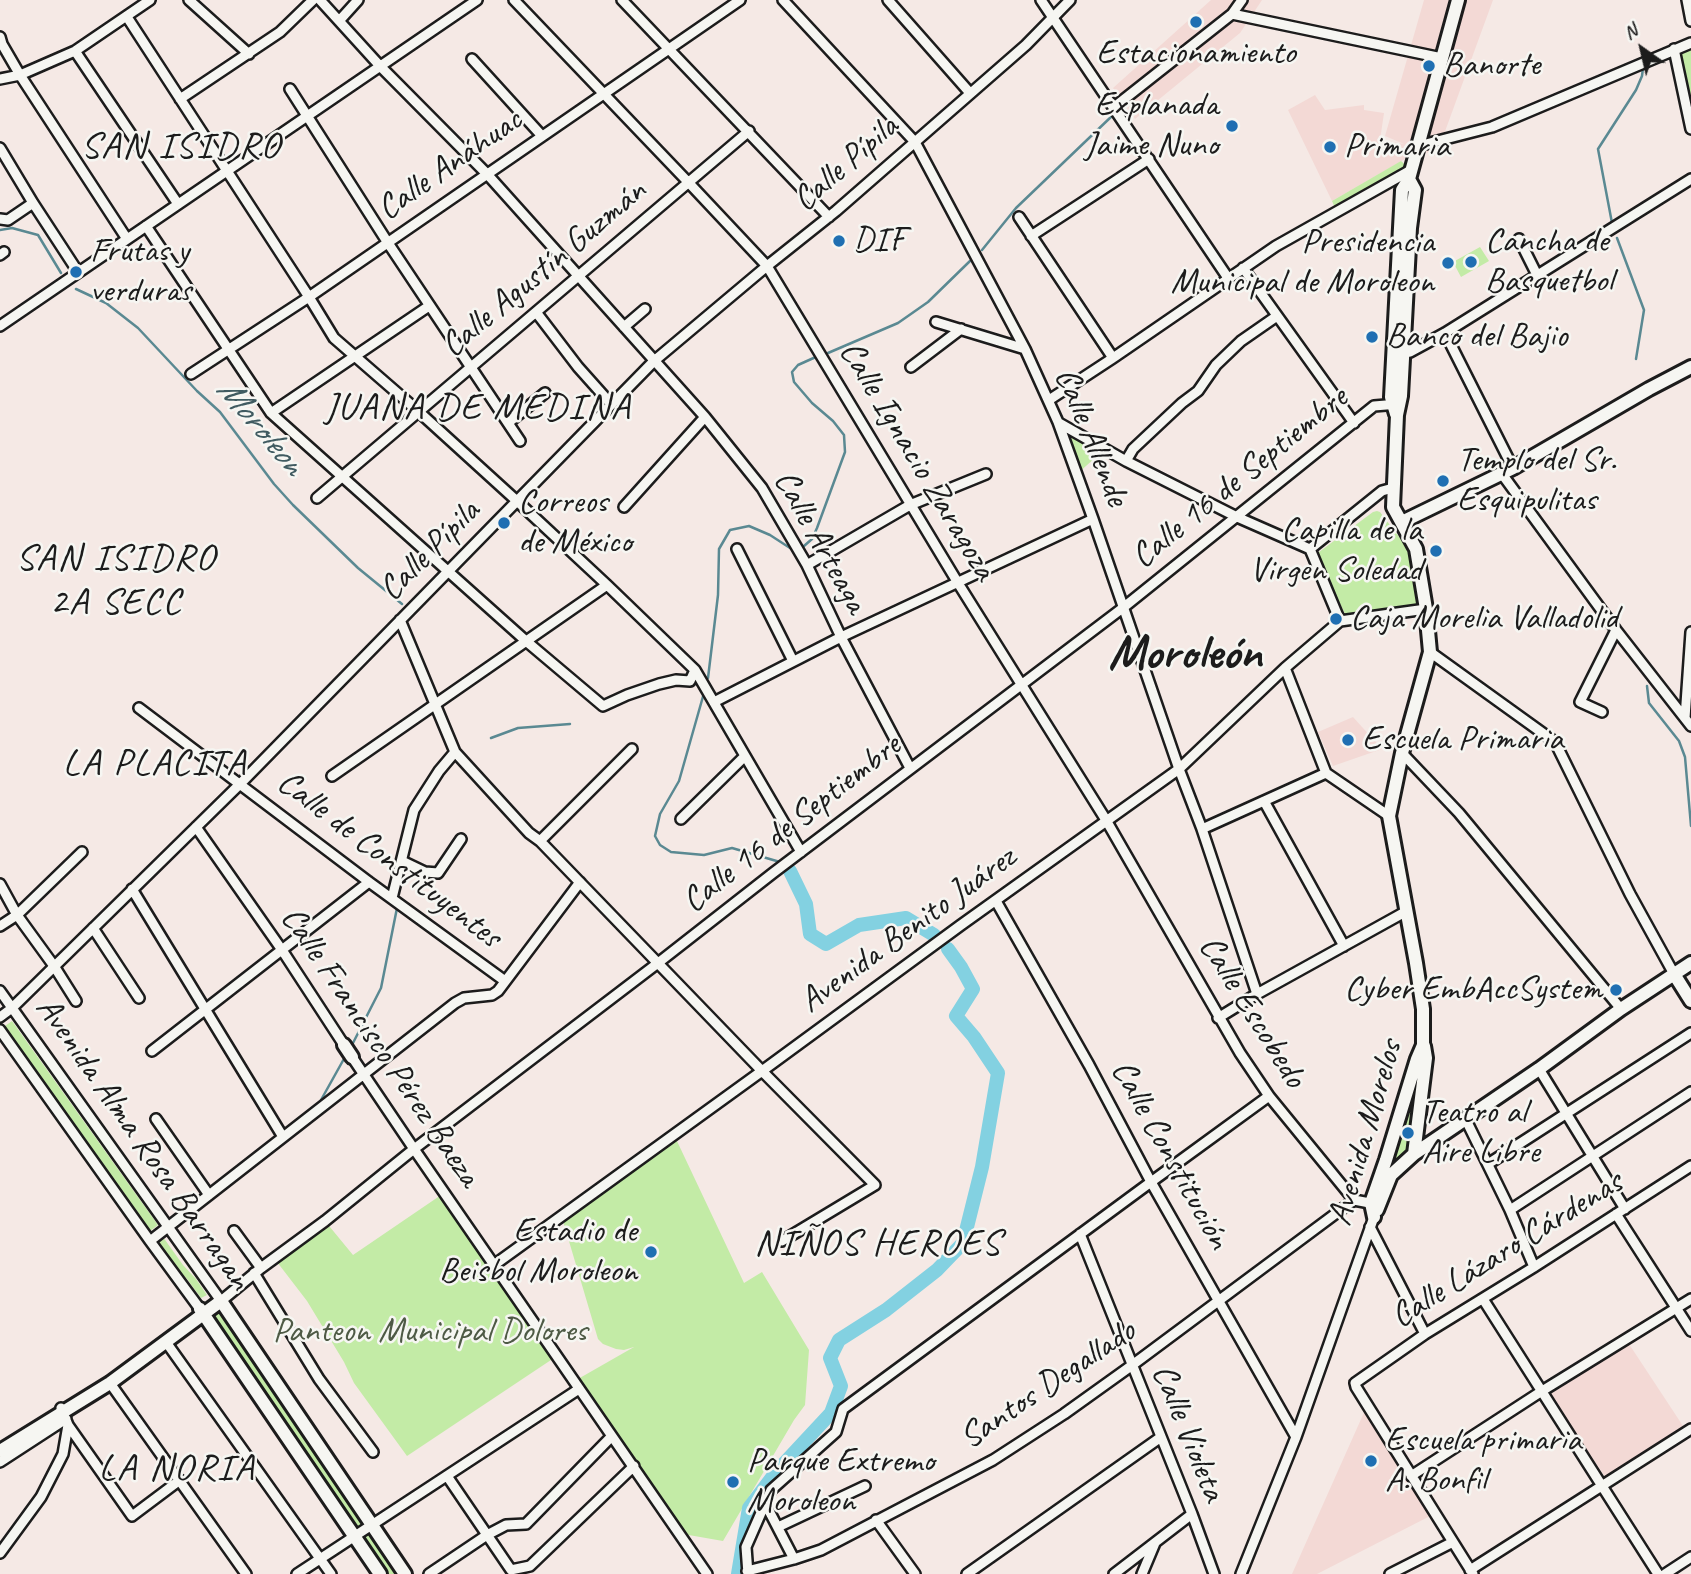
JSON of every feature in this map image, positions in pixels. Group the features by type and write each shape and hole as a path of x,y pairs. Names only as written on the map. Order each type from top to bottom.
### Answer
{"street":[{"path":"0,79 20,75 75,51 150,0"},
{"path":"189,0 249,54"},
{"path":"180,99 280,32 313,0"},
{"name":"Calle Arteaga","path":"320,0 380,66 487,174 705,417 762,488 807,565 841,637 910,768"},
{"path":"339,21 358,0"},
{"path":"0,326 477,0"},
{"name":"Calle Ignacio Zaragoza","path":"514,0 767,266 910,505 1106,820"},
{"path":"622,0 829,217"},
{"name":"Calle Anáhuac","path":"191,374 309,297 740,0"},
{"name":"Calle Allende","path":"783,0 915,142 1049,400 1202,829 1257,994"},
{"path":"888,0 970,93"},
{"path":"1041,0 1228,278"},
{"name":"Calle Pípila","path":"0,1017 241,783 654,361 829,217 1027,45 1070,0"},
{"path":"1113,108 1232,14 1242,0"},
{"path":"1458,0 1410,175 1415,190 1398,354 1392,508 1416,549 1430,652 1555,742 1630,894 1691,1000"},
{"path":"1687,0 1691,21"},
{"path":"1232,14 1442,58"},
{"path":"127,17 334,338 607,584 697,673 801,852"},
{"path":"0,37 20,75 127,239"},
{"path":"1418,146 1492,127 1691,43"},
{"path":"1674,49 1691,129"},
{"path":"75,51 178,204"},
{"path":"472,59 542,136"},
{"path":"290,89 387,243 520,440"},
{"name":"Calle Agustín Guzmán","path":"317,498 748,131"},
{"path":"0,148 78,272"},
{"path":"1031,236 1149,159"},
{"path":"1049,400 1276,246 1410,175"},
{"path":"1398,354 1410,352 1445,333 1691,179"},
{"path":"0,219 8,220 33,203"},
{"path":"1019,217 1113,358"},
{"path":"146,226 271,413 526,641 603,706 659,684 676,680 690,681 697,673"},
{"path":"1518,239 1537,275"},
{"path":"1242,268 1354,423"},
{"path":"271,413 429,306"},
{"path":"624,327 645,309"},
{"path":"536,312 578,367 611,404"},
{"path":"1126,461 1133,449 1198,391 1224,357 1241,341 1277,316"},
{"path":"936,322 1024,349"},
{"path":"911,367 961,328"},
{"path":"1445,333 1507,471 1616,630 1688,722"},
{"path":"1402,522 1507,471 1691,367"},
{"path":"508,423 545,393"},
{"name":"Calle 16 de Septiembre","path":"221,1301 414,1149 1124,607 1374,406 1397,408"},
{"path":"624,507 705,417"},
{"path":"1058,422 1126,461 1237,517 1310,549 1340,621 1426,609"},
{"path":"807,565 910,505 986,474"},
{"path":"1310,549 1382,491 1393,488"},
{"path":"714,702 841,637 1093,519"},
{"path":"737,549 793,661"},
{"path":"332,776 607,584"},
{"path":"400,620 455,752 529,833 540,841 762,1072 875,1185 782,1241"},
{"name":"Avenida Benito Juárez","path":"494,1265 1179,769 1284,668 1340,621"},
{"path":"1602,712 1580,702 1616,630"},
{"path":"1688,722 1691,632"},
{"name":"Avenida Morelos","path":"1241,1574 1296,1437 1374,1213 1387,1160 1423,1045 1423,1009 1389,816 1402,753 1430,652"},
{"path":"1284,668 1326,773 1389,816"},
{"name":"Calle de Constituyentes","path":"139,708 505,981"},
{"path":"540,841 632,748"},
{"path":"393,898 414,810 455,752"},
{"path":"1402,753 1459,813 1621,1009"},
{"path":"681,819 745,756"},
{"path":"1202,829 1326,773"},
{"path":"1264,801 1344,946"},
{"name":"Calle Escobedo","path":"1106,820 1219,1018 1269,1097 1354,1200"},
{"name":"Calle Francisco Pérez Baeza","path":"197,827 414,1149 707,1574"},
{"path":"401,861 425,872 438,873 461,839"},
{"path":"0,926 17,915 82,852"},
{"path":"152,1051 369,881"},
{"name":"Calle de Constituyentes","path":"150,1241 460,1000 492,995 498,991 580,882"},
{"path":"0,884 17,915 76,1001"},
{"path":"132,889 283,1137"},
{"name":"Calle Constitución","path":"996,901 1296,1437"},
{"path":"1219,1018 1405,912"},
{"path":"93,928 139,998"},
{"path":"1374,1213 1391,1175 1414,1154 1621,1009 1691,964"},
{"name":"Avenida Alma Rosa Barragan","path":"0,991 221,1301 405,1574"},
{"name":"Avenida Alma Rosa Barragan","path":"0,1030 202,1311 380,1574"},
{"path":"1488,1164 1691,1033"},
{"path":"1414,1154 1426,1058 1423,1045"},
{"path":"1539,1069 1691,1331"},
{"path":"1510,1210 1691,1092"},
{"path":"748,1572 746,1547 771,1490 836,1432 844,1409 1269,1097"},
{"path":"156,1119 209,1195"},
{"path":"1466,1120 1510,1210 1534,1268"},
{"path":"1387,1160 1394,1166 1402,1164"},
{"name":"Calle Lázaro Cárdenas","path":"1411,1476 1355,1383 1424,1334 1534,1268 1691,1167"},
{"path":"1354,1200 1374,1213 1424,1334"},
{"name":"Santos Degallado","path":"748,1572 821,1550 993,1460 1131,1366 1354,1200"},
{"path":"234,1231 319,1379 373,1452"},
{"name":"Calle Violeta","path":"1080,1234 1214,1574"},
{"path":"1691,1298 1411,1476 1472,1572 1691,1429"},
{"path":"1483,1299 1658,1574"},
{"path":"0,1451 64,1415 106,1378 202,1311 221,1301"},
{"path":"0,1462 166,1342 202,1311"},
{"path":"166,1342 331,1574"},
{"path":"110,1383 246,1574"},
{"path":"297,1574 579,1389"},
{"path":"0,1444 64,1415"},
{"path":"64,1415 132,1516 180,1480"},
{"path":"0,1553 41,1497 63,1454 64,1415"},
{"path":"429,1574 506,1525 526,1524 611,1437"},
{"path":"967,1574 1161,1437"},
{"path":"447,1476 511,1570 530,1566 634,1466"},
{"path":"778,1527 865,1486"},
{"path":"765,1503 794,1559"},
{"path":"1114,1574 1192,1514"},
{"path":"876,1520 915,1574"},
{"path":"1142,1574 1155,1542"},
{"path":"1390,1574 1453,1542"},
{"path":"1665,1574 1691,1558"}],"shaded area":[{"path":"1211,0 1262,0 1240,33 1135,119 1113,88"},
{"path":"1424,0 1493,0 1436,156 1406,144 1405,159 1332,201 1288,110 1315,95 1325,110 1364,105 1364,110 1384,113 1380,140 1404,144 1385,136"},
{"name":"Escuela Primaria","path":"1353,717 1382,749 1333,766 1318,732"},
{"path":"1629,1344 1685,1429 1606,1478 1549,1395"},
{"name":"Escuela primaria A. Bonfil","path":"1366,1408 1434,1514 1317,1574 1292,1574"}],"green space":[{"path":"1691,43 1691,129 1674,49"},
{"path":"1401,161 1411,170 1337,212 1332,201"},
{"name":"Cancha de Basquetbol","path":"1480,247 1489,261 1461,277 1453,262"},
{"path":"1058,422 1105,449 1077,474"},
{"path":"1377,511 1406,546 1420,603 1414,608 1346,616 1318,555"},
{"path":"12,1021 158,1225 149,1232 5,1026"},
{"path":"1423,1059 1410,1148 1403,1162 1392,1164 1388,1159"},
{"path":"676,1139 744,1283 762,1272 809,1350 805,1405 723,1541 683,1534 578,1379 634,1347 616,1349 598,1339 563,1221"},
{"name":"Panteon Municipal Dolores","path":"444,1193 557,1356 407,1456 354,1383 307,1301 274,1258 325,1221 353,1255"},
{"path":"163,1237 207,1295 201,1298 171,1263 156,1242"},
{"path":"221,1301 405,1574 380,1574 203,1313"}],"waterway":[{"path":"1612,223 1598,149 1636,90 1643,68"},
{"path":"982,250 1016,208 1112,116"},
{"name":"Moroleon","path":"0,230 12,228 38,235 61,273"},
{"path":"1617,238 1644,310 1636,359"},
{"path":"828,353 898,323 928,302 970,261"},
{"name":"Moroleon","path":"76,289 106,303 138,328 220,412 293,505 358,568 402,604"},
{"path":"804,546 812,539 817,528 845,452 844,435 794,382 792,372 798,365 818,356"},
{"path":"708,678 718,595 719,549 730,530 749,526 790,548"},
{"path":"1647,686 1649,703 1679,741 1685,757 1691,826"},
{"path":"704,693 679,781 660,814 655,836 660,845 671,852 704,855 732,848 780,862"},
{"path":"491,738 518,728 570,724"},
{"path":"790,871 806,904 810,934 826,944 859,925 906,918 934,935"},
{"path":"353,1043 381,988 397,908"},
{"path":"738,1574 749,1508 777,1471 831,1413 841,1386 830,1358 839,1340 886,1310 937,1270 963,1243 982,1167 998,1073 956,1016 973,989 948,949"},
{"path":"321,1100 345,1057"}],"place":[{"name":"Estacionamiento","path":"1196,22"},
{"name":"Banorte","path":"1429,66"},
{"name":"Explanada Jaime Nuno","path":"1232,126"},
{"name":"Primaria","path":"1330,147"},
{"name":"DIF","path":"839,241"},
{"name":"Cancha de Basquetbol","path":"1471,262"},
{"name":"Presidencia Municipal de Moroleon","path":"1448,263"},
{"name":"Frutas y verduras","path":"76,272"},
{"name":"Banco del Bajio","path":"1372,337"},
{"name":"Templo del Sr. Esquipulitas","path":"1443,481"},
{"name":"Correos de México","path":"504,523"},
{"name":"Capilla de la Virgen Soledad","path":"1436,551"},
{"name":"Caja Morelia Valladolid","path":"1336,619"},
{"name":"Escuela Primaria","path":"1348,740"},
{"name":"Cyber EmbAccSystem","path":"1616,990"},
{"name":"Teatro al Aire Libre","path":"1408,1133"},
{"name":"Estadio de Beisbol Moroleon","path":"651,1252"},
{"name":"Escuela primaria A. Bonfil","path":"1371,1461"},
{"name":"Parque Extremo Moroleon","path":"733,1482"}],"district":[{"name":"SAN ISIDRO","path":"181,147"},
{"name":"JUANA DE MEDINA","path":"478,408"},
{"name":"SAN ISIDRO 2A SECC","path":"116,581"},
{"name":"Moroleón","path":"1185,655"},
{"name":"LA PLACITA","path":"155,764"},
{"name":"NIÑOS HEROES","path":"878,1244"},
{"name":"LA NORIA","path":"177,1469"}]}
